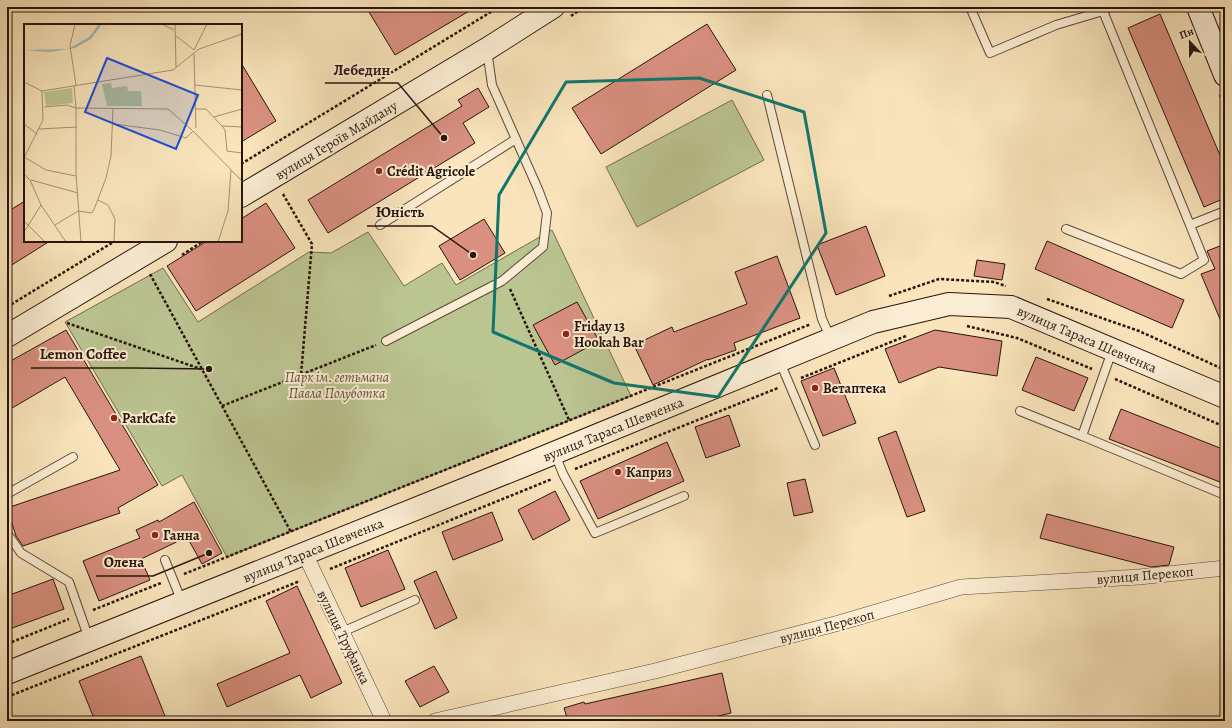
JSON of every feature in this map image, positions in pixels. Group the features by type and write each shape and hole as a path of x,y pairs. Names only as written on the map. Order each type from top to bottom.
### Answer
{"main road":[{"name":"вулиця Героїв Майдану","path":"242,195 487,49 553,7"},
{"path":"1198,7 1225,75"},
{"path":"7,336 164,242"},
{"name":"вулиця Тараса Шевченка","path":"7,673 554,453 873,322 949,304 1011,307 1225,397"}],"street":[{"name":"вулиця Труфанка","path":"304,554 384,721"},
{"name":"вулиця Перекоп","path":"435,721 655,671 839,623 961,587 1139,577 1225,568"}],"lane":[{"path":"970,7 990,52 1056,25 1103,11 1110,7"},
{"path":"1066,229 1181,274 1204,260 1103,11"},
{"path":"386,341 505,278 543,247 547,213 492,85 487,49"},
{"path":"767,95 822,320 831,340"},
{"path":"380,225 516,139"},
{"path":"1190,225 1225,211"},
{"path":"1082,436 1113,350"},
{"path":"780,361 815,445"},
{"path":"1020,411 1225,495"},
{"path":"554,453 563,474 595,533 684,496"},
{"path":"7,494 73,457"},
{"path":"7,533 21,553 70,582 82,614 89,640"},
{"path":"165,560 182,603"},
{"path":"342,632 415,600"}],"path":[{"path":"242,163 499,7"},
{"path":"281,192 312,244 301,375"},
{"path":"7,307 113,242"},
{"path":"7,644 291,532 150,274"},
{"path":"505,278 569,420"},
{"path":"65,322 201,369"},
{"path":"964,326 1018,338 1225,427"},
{"path":"7,697 315,575 911,334"},
{"path":"222,406 386,341"}],"highlighted area":[{"path":"699,78 804,112 826,233 718,397 614,383 493,332 499,195 566,82"}],"green space":[{"path":"732,100 764,160 637,227 606,167"},
{"name":"Парк ім. гетьмана Павла Полуботка","path":"552,230 631,396 227,557 182,475 162,486 65,322 163,268 198,322 309,252 331,253 368,232 404,286 442,263 456,285"}],"building":[{"path":"366,7 476,7 395,55"},
{"path":"1160,14 1225,167 1225,198 1204,207 1128,28"},
{"path":"707,24 736,70 601,154 572,108"},
{"path":"242,65 276,121 242,141"},
{"path":"478,88 489,107 463,123 475,143 328,233 308,200 462,106 458,100"},
{"path":"24,202 24,242 48,242 7,268 7,212"},
{"path":"266,203 295,248 196,311 167,266 205,242 242,242 242,218"},
{"path":"484,219 505,253 460,280 439,246"},
{"path":"866,226 885,276 836,295 817,245"},
{"path":"1047,241 1184,300 1172,328 1035,269"},
{"path":"1225,244 1225,331 1201,274 1215,269 1207,251"},
{"path":"777,256 800,318 734,343 736,350 708,359 653,385 634,345 672,327 674,332 747,304 735,272"},
{"path":"977,260 1005,264 1002,280 974,276"},
{"path":"577,302 599,341 555,365 533,325"},
{"path":"66,330 158,485 118,508 120,513 23,546 16,536 7,508 120,470 65,377 7,411 7,363"},
{"path":"935,330 1002,341 997,376 939,367 899,383 885,349"},
{"path":"1036,357 1088,378 1074,411 1022,390"},
{"path":"834,368 856,423 823,436 801,381"},
{"path":"1121,409 1225,450 1225,484 1109,439"},
{"path":"729,415 740,446 706,458 695,427"},
{"path":"896,431 925,511 907,517 878,438"},
{"path":"667,442 684,481 598,519 580,481"},
{"path":"805,479 813,512 794,516 787,483"},
{"path":"555,491 570,520 533,540 518,510"},
{"path":"194,502 222,553 202,564 187,537 141,559 150,580 99,601 83,561 140,538 136,530 158,520 159,522"},
{"path":"492,512 503,540 453,560 442,532"},
{"path":"1047,514 1174,547 1169,565 1151,567 1040,538"},
{"path":"388,550 405,589 361,607 345,568"},
{"path":"436,571 457,618 435,629 414,581"},
{"path":"53,579 64,609 7,630 7,596"},
{"path":"297,586 342,683 311,698 300,675 227,707 217,684 290,653 266,601"},
{"path":"141,656 167,721 95,721 79,681"},
{"path":"434,666 449,692 420,707 405,681"},
{"path":"722,673 731,713 698,721 568,721 564,708 584,702 585,704"}],"place":[{"name":"Лебедин","path":"444,138"},
{"name":"Crédit Agricole","path":"379,171"},
{"name":"Юність","path":"473,255"},
{"name":"Friday 13 Hookah Bar","path":"566,334"},
{"name":"Lemon Coffee","path":"209,369"},
{"name":"Ветаптека","path":"815,388"},
{"name":"ParkCafe","path":"114,418"},
{"name":"Каприз","path":"618,472"},
{"name":"Ганна","path":"155,535"},
{"name":"Олена","path":"209,553"}]}
